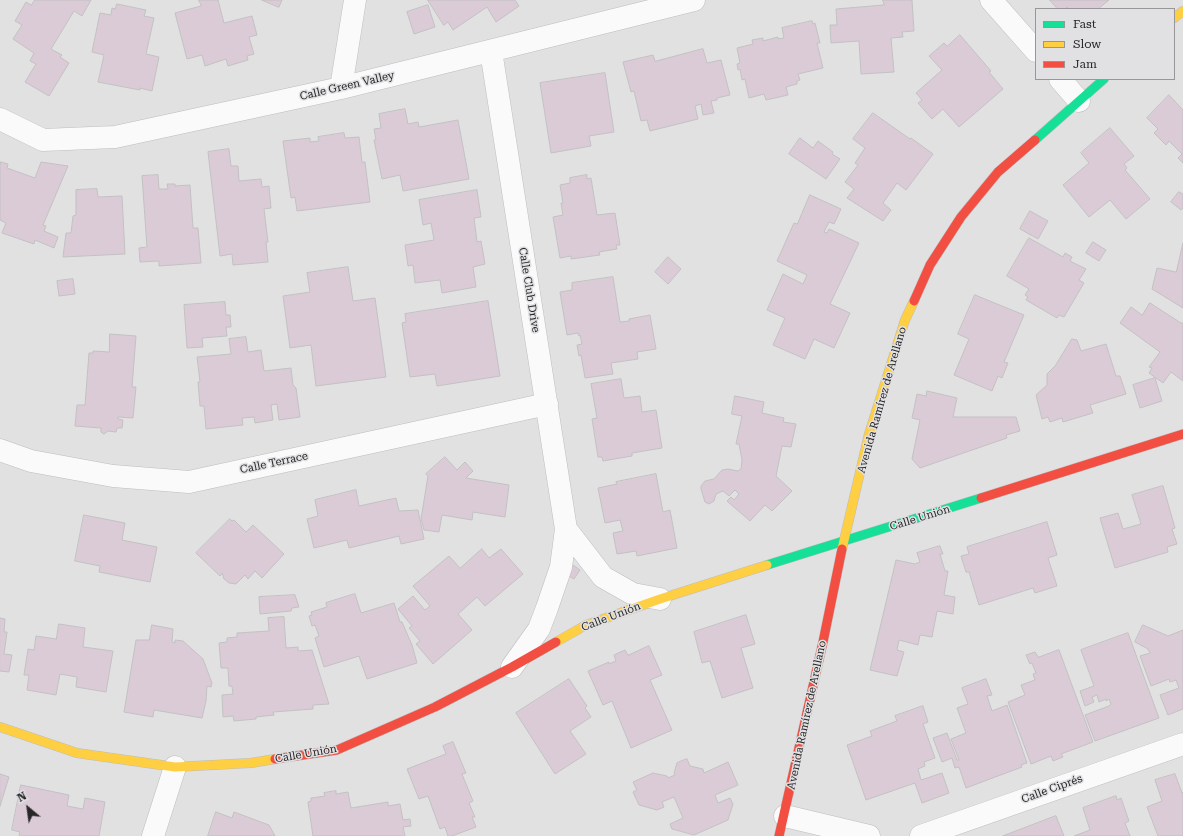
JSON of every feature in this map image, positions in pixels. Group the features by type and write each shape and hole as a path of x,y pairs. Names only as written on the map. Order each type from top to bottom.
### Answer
{"street":[{"path":"341,88 355,0"},
{"name":"Calle Green Valley","path":"0,119 43,140 115,138 341,88 491,51 639,7 694,0"},
{"path":"992,0 1035,51"},
{"path":"1175,17 1183,11"},
{"name":"Calle Club Drive","path":"491,51 566,529 561,567 547,608 538,629 512,667"},
{"path":"1061,80 1079,101"},
{"name":"Avenida Ramírez de Arellano","path":"782,826 843,542 869,434 905,320 930,264 961,217 998,172 1103,80"},
{"name":"Calle Terrace","path":"0,450 31,461 113,476 189,482 547,404"},
{"name":"Calle Unión","path":"0,727 77,753 175,767 252,763 337,750 435,707 512,667 586,625 660,600 1183,434"},
{"name":"Calle Club Drive","path":"566,529 603,577 633,594 660,600"},
{"name":"Calle Ciprés","path":"921,836 1183,744"},
{"path":"153,836 175,767"},
{"path":"782,826 868,836"}],"building":[{"path":"35,0 91,0 82,16 74,11 51,49 62,55 60,57 69,63 49,96 25,82 36,64 30,61 34,53 13,39 22,25 15,21 26,2 31,5"},
{"path":"199,0 218,0 224,23 252,16 257,35 249,37 254,54 247,56 248,60 228,66 226,59 205,66 202,55 187,59 175,13 201,6"},
{"path":"262,0 282,0 279,7"},
{"path":"428,0 515,0 519,6 496,22 487,7 453,30 448,22 444,25"},
{"path":"883,0 912,0 914,31 902,32 903,37 891,38 894,72 861,74 859,41 831,43 830,25 837,25 836,9 884,5"},
{"path":"1050,0 1109,0 1099,8 1057,8"},
{"path":"117,4 146,10 144,16 154,18 146,54 159,57 152,91 98,82 104,55 92,52 100,13 111,15 112,8 115,9"},
{"path":"428,5 435,27 414,34 407,12"},
{"path":"812,21 813,24 815,23 820,43 817,43 823,68 798,74 800,80 797,81 797,84 786,87 788,95 766,100 764,94 749,98 745,79 742,80 740,69 738,70 737,64 740,63 737,48 753,44 752,40 763,38 763,41 778,37 778,39 784,38 782,28"},
{"path":"960,35 991,71 989,72 1003,89 959,127 943,109 932,119 918,103 922,100 916,93 942,70 929,56 944,43 947,46"},
{"path":"703,49 707,63 721,60 730,95 711,101 714,113 703,115 701,104 695,106 698,119 650,131 647,120 641,121 634,91 631,92 623,62 653,55 655,61"},
{"path":"605,73 614,132 589,136 591,146 551,153 540,83"},
{"path":"1169,95 1183,110 1183,163 1178,158 1182,154 1169,141 1166,145 1154,133 1158,129 1147,118"},
{"path":"405,109 408,124 418,122 419,127 458,120 469,179 403,191 400,175 382,179 374,140 376,140 374,129 381,128 379,114"},
{"path":"873,113 933,154 906,190 897,183 883,203 891,210 883,221 847,198 854,189 845,182 858,165 855,163 865,148 853,139"},
{"path":"1110,128 1134,156 1124,164 1127,168 1125,170 1150,199 1126,219 1110,200 1089,217 1063,185 1089,163 1081,153"},
{"path":"344,133 345,138 359,137 362,162 365,162 370,202 297,211 295,197 291,198 283,141 310,138 310,142 319,141 318,137"},
{"path":"800,138 813,148 818,141 840,159 826,179 789,154"},
{"path":"229,149 231,166 238,166 239,181 261,179 262,187 269,186 271,208 264,209 268,242 266,242 268,262 233,265 232,254 220,256 208,152"},
{"path":"1,162 8,164 7,168 35,178 41,162 68,166 43,225 46,226 44,231 58,237 54,248 35,240 34,244 2,233 6,223 0,220"},
{"path":"158,175 159,189 168,189 167,184 175,184 175,186 190,185 193,228 198,228 201,263 159,266 159,261 140,262 139,248 147,247 142,176"},
{"path":"587,175 587,179 591,178 597,215 615,213 620,245 616,245 617,249 599,252 600,255 571,259 571,256 560,258 553,217 563,215 560,185 570,183 570,178"},
{"path":"97,189 98,197 122,196 125,254 63,257 66,233 71,233 73,216 76,215 76,190"},
{"path":"477,190 481,217 474,218 477,242 481,241 485,264 473,267 476,287 442,293 440,280 415,283 413,265 408,266 405,245 434,240 431,223 423,225 419,200"},
{"path":"1179,192 1183,194 1183,208 1181,210 1171,202"},
{"path":"810,195 841,209 834,224 829,222 824,232 827,233 829,229 859,243 830,304 850,313 834,348 814,339 805,359 773,345 785,318 767,310 783,274 803,284 807,275 777,261 794,223 797,224"},
{"path":"1030,211 1048,221 1038,239 1020,229"},
{"path":"1029,238 1063,257 1065,253 1072,257 1070,261 1086,269 1079,280 1084,283 1064,317 1059,315 1057,318 1026,300 1028,297 1025,295 1029,289 1007,276"},
{"path":"1093,242 1106,250 1099,261 1086,253"},
{"path":"1183,243 1183,308 1152,289 1157,268 1176,272"},
{"path":"668,257 681,269 668,284 655,272"},
{"path":"348,267 353,301 375,298 386,377 316,386 311,345 290,348 283,296 310,292 307,273"},
{"path":"613,277 620,322 650,315 656,349 637,352 638,359 611,363 613,374 585,378 581,355 579,356 577,345 582,344 580,335 579,336 578,333 567,335 560,292 572,290 572,283"},
{"path":"73,279 75,294 59,296 57,281"},
{"path":"975,295 1024,315 1004,362 1008,363 1002,378 998,376 992,391 954,375 969,339 958,334"},
{"path":"488,301 500,376 437,386 435,374 410,377 402,323 406,322 405,314"},
{"path":"225,302 226,315 230,315 231,327 226,327 227,336 202,338 203,347 187,348 184,305"},
{"path":"1150,303 1183,323 1183,381 1171,372 1163,383 1149,373 1152,368 1149,367 1160,352 1120,323 1131,307 1142,315"},
{"path":"110,334 136,336 132,387 136,387 133,418 118,417 118,419 123,420 122,428 117,428 116,432 108,431 104,434 101,432 101,428 75,426 77,405 85,405 89,353 93,353 93,351 109,352"},
{"path":"246,337 248,352 261,350 264,371 291,368 293,385 296,388 300,417 279,420 277,404 271,405 273,420 255,423 254,417 242,418 243,425 206,429 204,406 200,406 198,382 200,382 197,357 231,354 229,339"},
{"path":"1072,339 1077,340 1081,351 1106,344 1116,376 1120,376 1126,394 1090,405 1093,413 1063,422 1062,418 1050,422 1048,417 1042,419 1036,395 1047,385 1047,374 1055,366"},
{"path":"1155,378 1162,401 1140,408 1133,385"},
{"path":"621,379 624,398 640,396 642,412 656,410 662,448 632,453 632,456 603,461 602,457 598,457 592,419 597,418 591,384"},
{"path":"927,391 957,398 953,417 1016,417 1020,431 1006,435 1007,438 920,468 912,459 920,420 912,418 917,394 926,396"},
{"path":"735,396 764,402 762,413 784,418 783,422 796,424 791,447 782,446 776,476 792,491 772,511 765,505 750,521 727,501 731,497 734,500 739,494 735,490 729,496 723,491 716,494 714,501 709,504 705,502 701,489 701,486 705,481 714,479 722,470 728,469 738,471 741,469 742,460 739,444 736,444 742,416 732,414"},
{"path":"445,457 457,470 465,462 473,471 466,478 509,485 505,517 473,512 472,520 442,515 439,532 424,530 421,519 428,476 426,474"},
{"path":"656,474 663,512 670,510 677,548 637,556 636,551 617,554 613,533 623,531 620,520 605,523 598,488 617,484 616,482"},
{"path":"1163,486 1175,528 1172,529 1177,544 1167,547 1168,552 1115,568 1100,518 1118,513 1123,529 1141,524 1132,495"},
{"path":"356,490 359,506 396,498 399,511 418,510 424,539 401,544 399,536 349,548 347,540 314,548 307,519 318,516 315,500"},
{"path":"84,515 125,523 122,540 157,547 150,582 99,572 100,566 75,561"},
{"path":"230,519 232,521 234,520 246,532 253,525 284,554 262,578 255,571 248,579 245,575 236,584 229,583 224,579 222,573 220,576 196,553"},
{"path":"1047,522 1057,555 1048,558 1057,586 1035,593 1033,588 979,605 969,572 966,572 961,556 969,554 967,547"},
{"path":"940,546 943,554 940,554 945,571 948,571 944,595 955,597 953,614 937,611 932,637 920,635 918,645 899,640 897,650 904,652 897,676 870,670 896,560 915,564 920,562 917,553"},
{"path":"482,549 489,558 501,549 523,574 485,606 477,597 458,614 472,630 433,664 416,644 420,641 409,628 412,626 398,609 413,596 425,610 430,606 413,586 449,556 460,568"},
{"path":"570,563 580,570 574,579 564,573"},
{"path":"355,594 361,613 394,603 400,622 402,622 412,645 417,663 367,679 359,656 324,667 315,638 319,636 315,625 312,626 309,616 312,615 311,612 327,607 326,603"},
{"path":"295,595 299,607 292,608 291,611 260,614 259,597"},
{"path":"746,615 755,644 741,648 753,688 722,698 710,661 702,663 694,632"},
{"path":"284,617 286,648 298,647 298,651 312,650 329,704 313,705 313,709 273,712 274,715 256,717 256,719 234,721 233,716 223,717 222,695 233,694 232,686 229,686 228,668 221,668 219,643 227,642 227,638 237,637 237,633 269,631 268,618"},
{"path":"0,618 5,619 4,632 7,632 4,654 12,655 9,672 0,671"},
{"path":"59,624 85,628 83,647 113,651 106,692 76,687 77,677 60,674 56,695 27,690 29,675 24,675 28,649 34,650 36,636 56,639"},
{"path":"152,625 173,629 172,642 175,643 175,640 183,641 203,659 212,683 211,687 207,686 206,701 202,718 154,710 153,717 124,712 136,640 149,640"},
{"path":"1143,625 1168,636 1183,630 1183,709 1168,715 1160,695 1179,688 1176,680 1170,682 1169,679 1151,686 1140,656 1150,653 1148,649 1135,642"},
{"path":"1128,633 1159,718 1095,741 1085,715 1111,704 1109,699 1099,702 1097,695 1092,697 1094,702 1085,706 1080,691 1094,686 1081,650"},
{"path":"649,646 662,675 650,680 672,730 631,748 612,701 603,705 588,671 609,662 609,664 616,661 614,655 625,650 628,655"},
{"path":"1059,650 1093,742 1061,754 1063,757 1053,761 1051,756 1031,764 1008,702 1025,695 1021,685 1035,680 1033,674 1036,673 1032,663 1030,664 1026,655 1035,652 1038,657"},
{"path":"569,679 587,706 585,708 591,717 570,731 586,754 555,774 516,713"},
{"path":"986,679 992,695 987,696 992,711 1007,705 1027,763 1021,765 1022,767 966,788 959,767 955,768 952,758 942,762 933,738 947,733 957,760 959,760 951,739 966,733 957,708 968,704 962,688"},
{"path":"923,706 928,722 923,724 935,758 924,762 925,766 918,769 921,780 942,773 949,793 922,803 915,783 866,800 847,745 872,736 870,731 897,721 895,716"},
{"path":"453,742 466,773 462,774 473,801 469,803 475,817 472,817 476,827 452,836 448,836 445,827 440,829 428,796 419,799 407,769 446,754 443,746"},
{"path":"687,759 690,766 703,769 704,773 728,762 738,785 715,795 718,803 730,798 733,804 728,820 694,835 672,829 670,824 683,818 674,797 662,802 664,807 657,810 639,805 633,792 637,790 633,782 653,773 667,776 668,778 675,775 674,773 677,763"},
{"path":"0,774 9,777 0,806"},
{"path":"1175,774 1182,793 1183,792 1183,836 1158,836 1147,807 1162,801 1155,780"},
{"path":"21,785 69,795 67,806 83,809 85,798 105,802 99,836 19,836 20,832 12,830"},
{"path":"336,791 336,794 348,792 351,808 388,802 388,806 400,804 403,820 410,819 411,826 403,827 405,836 313,836 308,802 311,801 311,798 325,796 324,793"},
{"path":"1116,796 1117,800 1121,798 1129,821 1125,823 1130,836 1074,836 1090,830 1083,808"},
{"path":"216,812 232,818 234,812 269,825 275,836 208,836"},
{"path":"1056,816 1064,836 1003,836"}],"traffic: fast":[{"path":"1035,140 1103,80"},
{"path":"767,565 981,498"}],"traffic: slow":[{"path":"1175,17 1183,11"},
{"path":"842,549 869,434 905,320 914,301"},
{"path":"556,642 586,625 660,599 767,565"},
{"path":"0,727 77,753 175,767 251,763 275,759"}],"traffic: jam":[{"path":"914,301 930,265 961,217 998,172 1035,140"},
{"path":"981,498 1183,434"},
{"path":"779,836 823,642 842,549"},
{"path":"275,759 337,750 435,707 512,667 556,642"}]}
